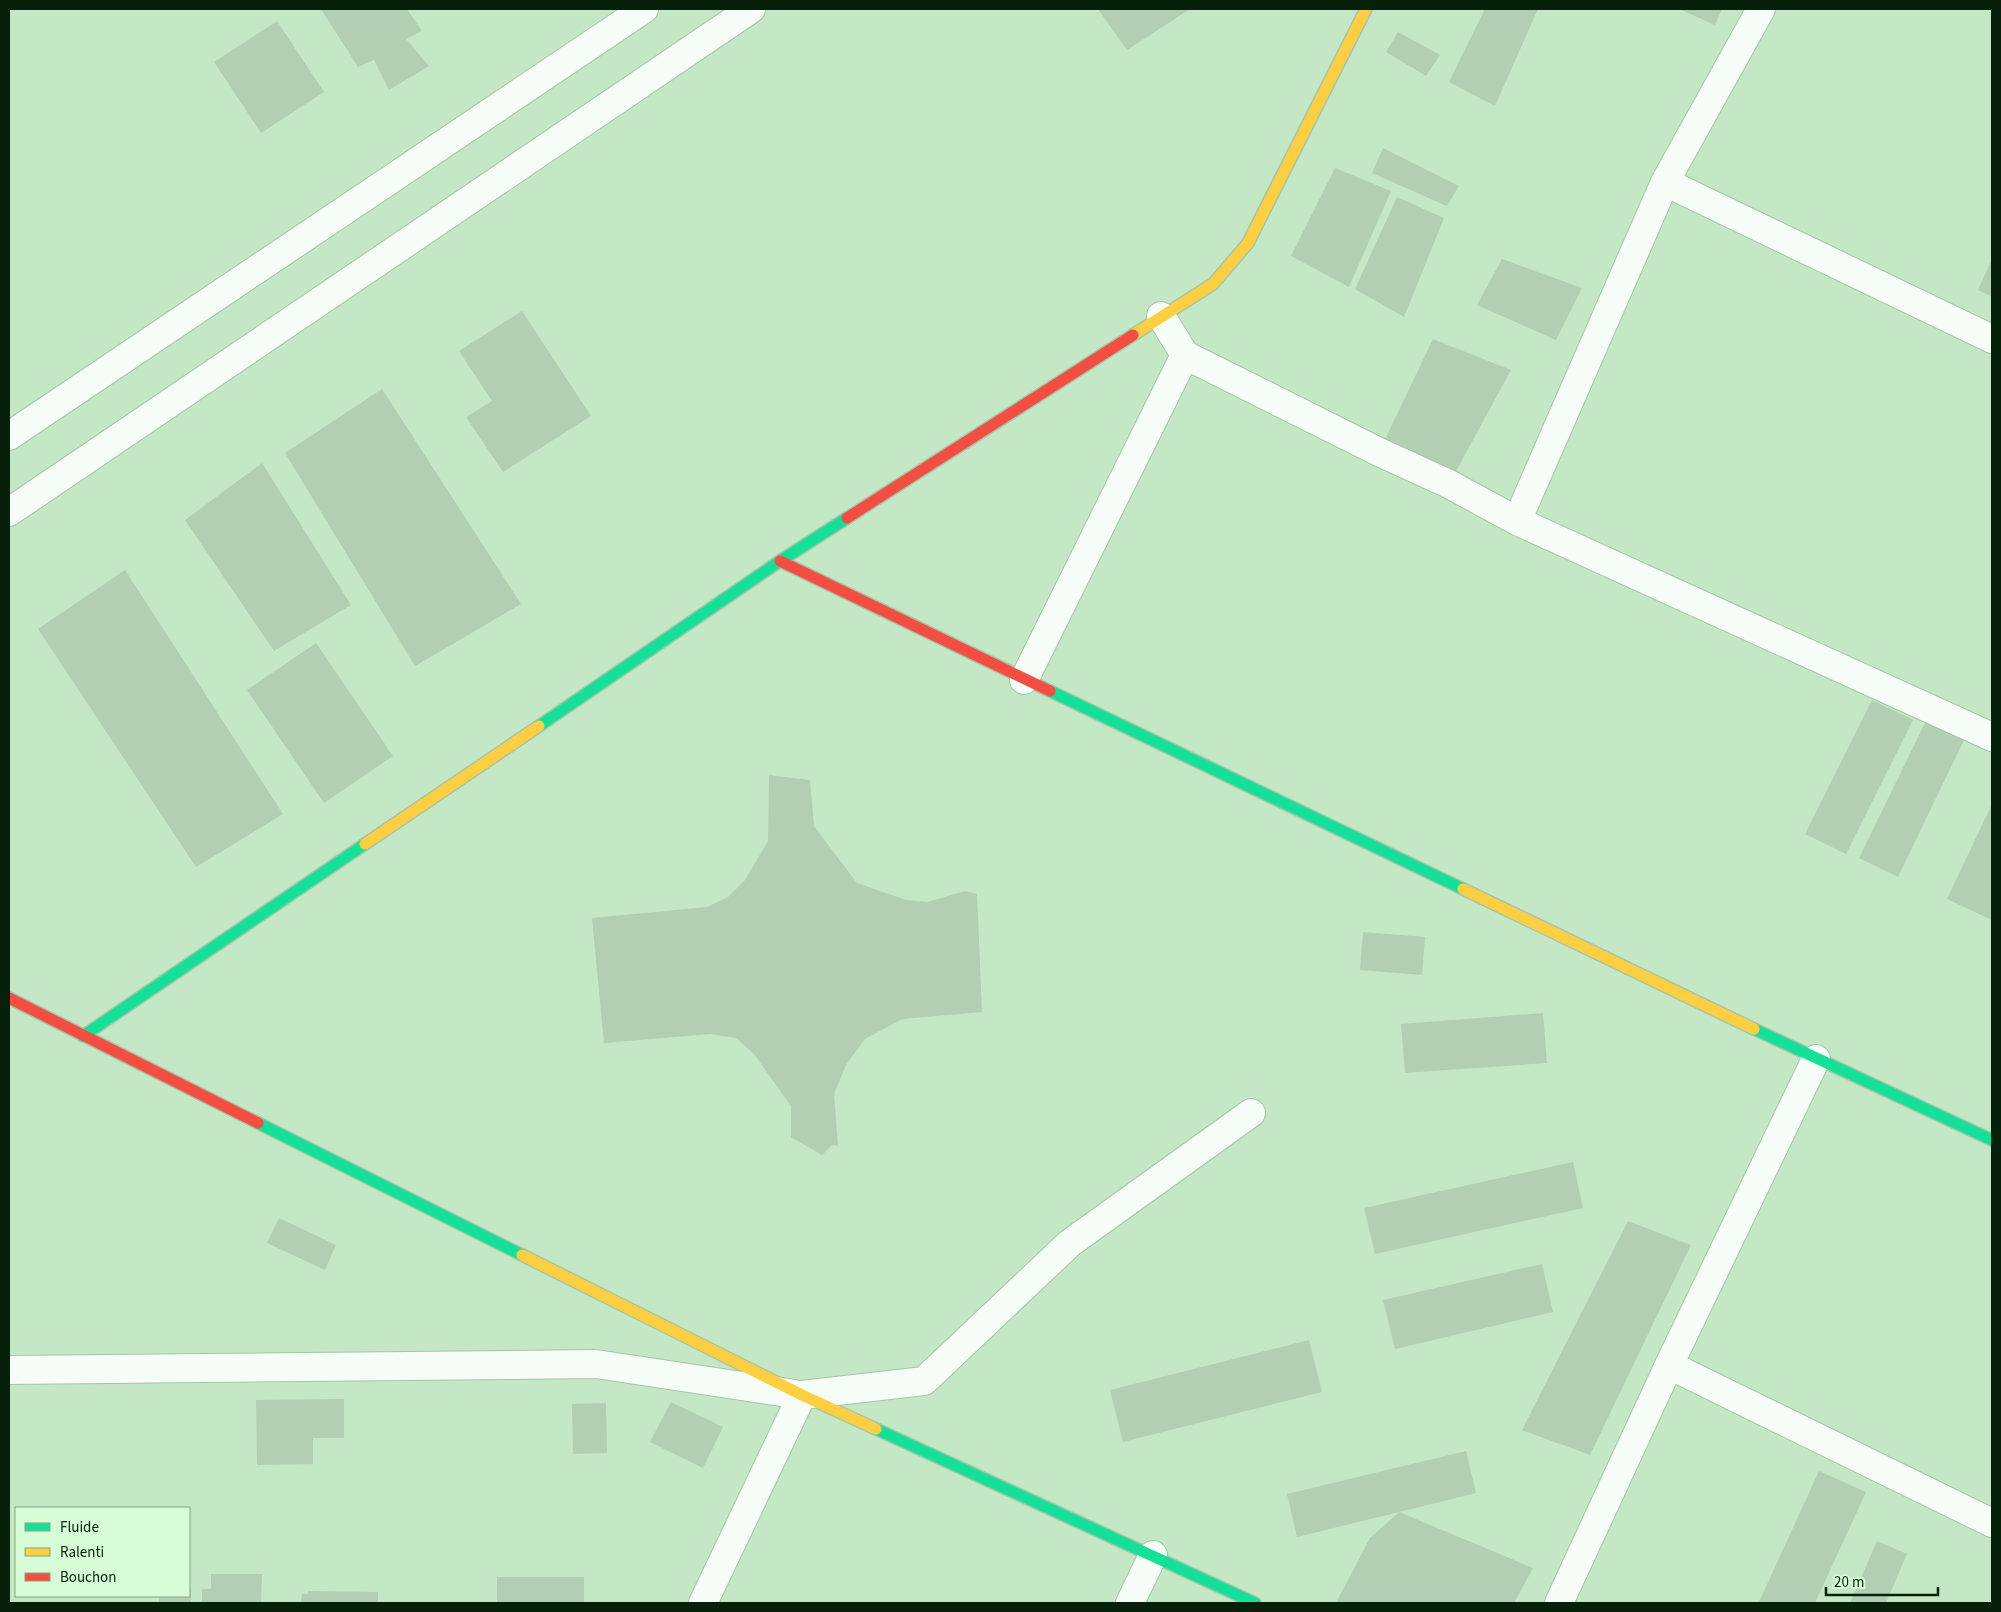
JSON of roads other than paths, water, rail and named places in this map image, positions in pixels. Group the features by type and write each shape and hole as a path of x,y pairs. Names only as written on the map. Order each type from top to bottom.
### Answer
{"street":[{"path":"9,436 644,9"},
{"path":"9,512 751,9"},
{"path":"83,1036 780,562 1213,284 1248,243 1366,9"},
{"path":"1517,521 1665,182 1761,9"},
{"path":"1665,182 1992,339"},
{"path":"1161,316 1185,355 1379,452 1449,484 1517,521 1992,737"},
{"path":"1024,680 1185,355"},
{"path":"780,562 1816,1059 1992,1140"},
{"path":"9,998 802,1395 1255,1603"},
{"path":"1559,1603 1669,1365 1816,1059"},
{"path":"9,1370 596,1364 802,1395 924,1381 1070,1243 1250,1113"},
{"path":"1669,1365 1992,1524"},
{"path":"703,1603 802,1395"},
{"path":"1130,1603 1153,1555"}]}
